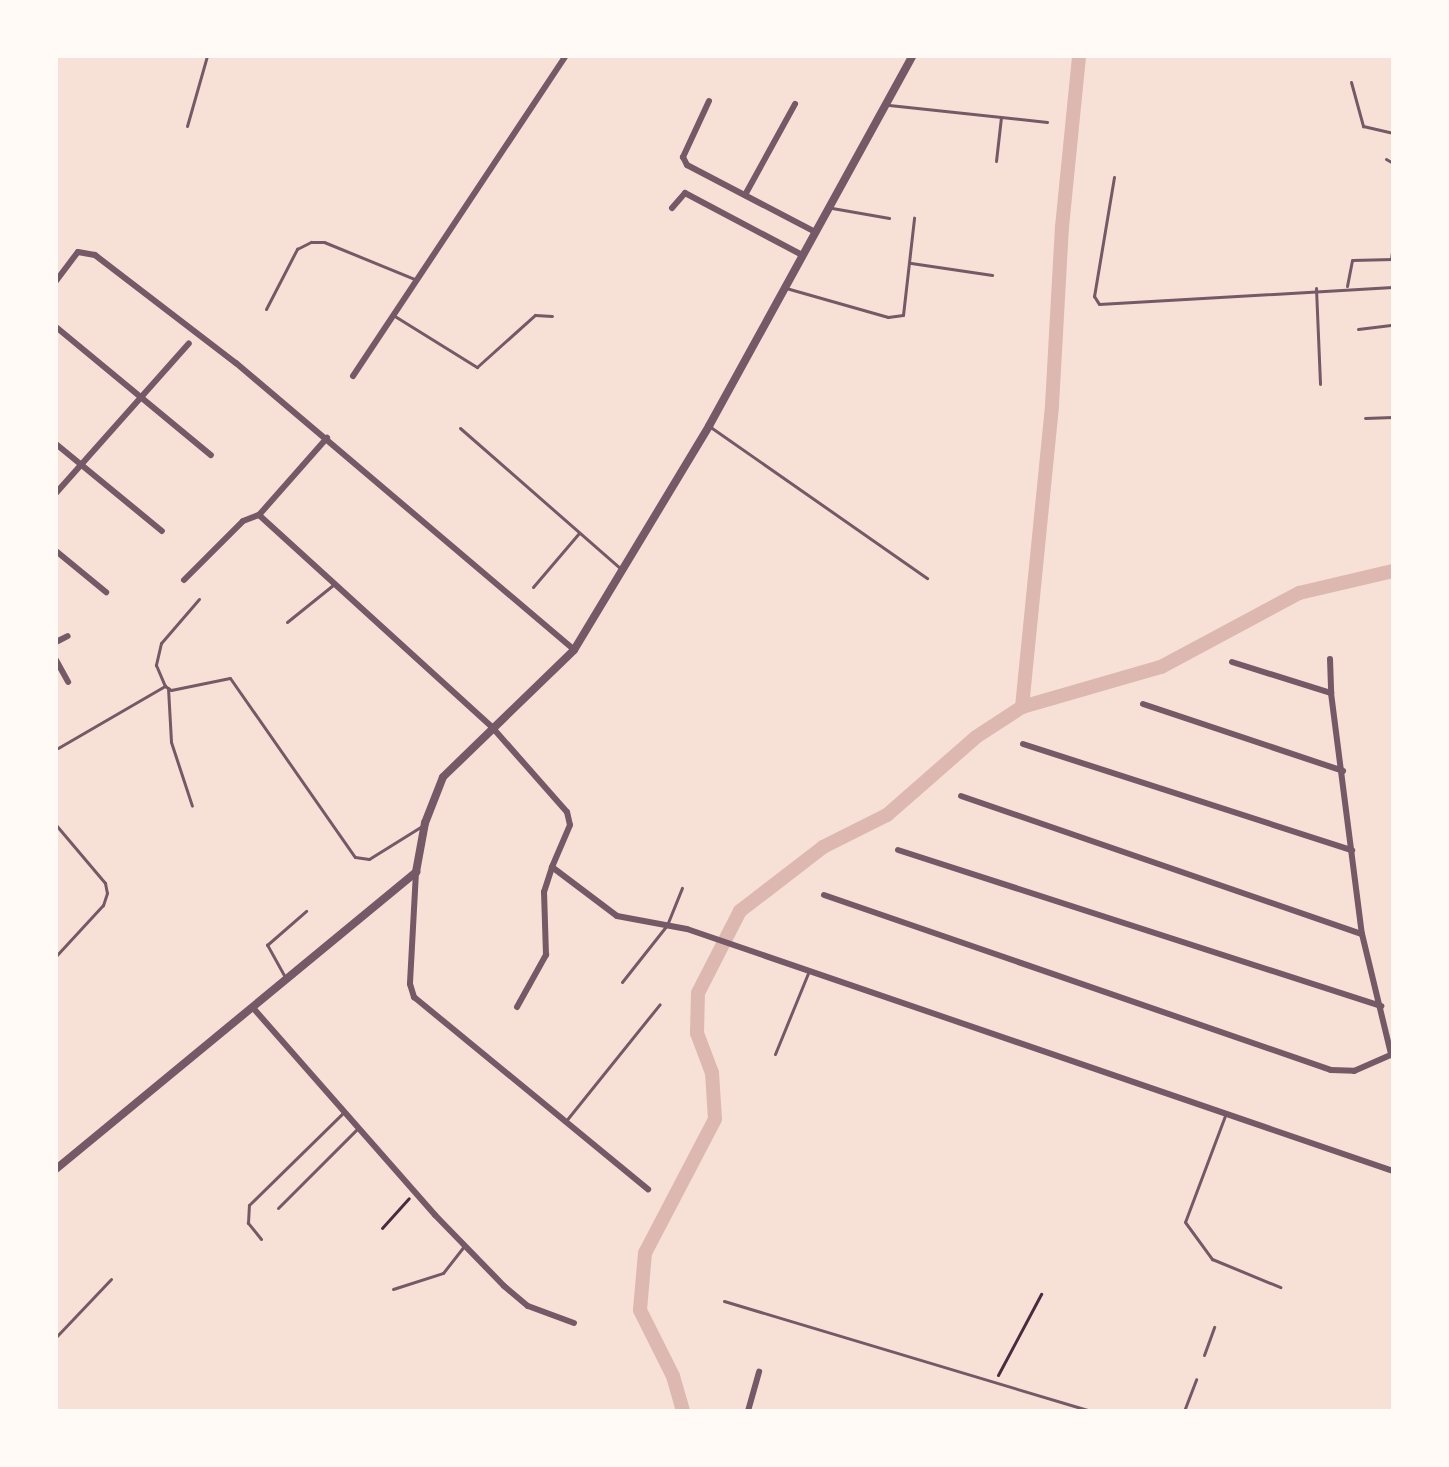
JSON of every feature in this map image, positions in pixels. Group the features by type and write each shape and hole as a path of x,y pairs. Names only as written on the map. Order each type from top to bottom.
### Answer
{"street":[{"path":"353,376 566,56"},
{"path":"648,1189 414,997 410,984 416,872 425,823 448,769 574,650 709,426 912,56"},
{"path":"709,101 683,157 687,165 815,232"},
{"path":"745,195 795,104"},
{"path":"672,208 685,193 802,255"},
{"path":"56,281 78,252 87,250 327,438 574,650"},
{"path":"56,327 143,395 211,455"},
{"path":"56,493 189,343"},
{"path":"184,580 243,521 259,515 327,438"},
{"path":"56,444 162,531"},
{"path":"259,515 492,727 567,812 570,825 544,892 546,955 517,1007"},
{"path":"56,551 106,592"},
{"path":"56,642 68,636"},
{"path":"824,895 1331,1070 1354,1071 1392,1054 1362,934 1331,693 1330,659"},
{"path":"56,660 68,682"},
{"path":"1232,662 1331,693"},
{"path":"1143,704 1343,771"},
{"path":"1023,744 1352,850"},
{"path":"961,796 1362,934"},
{"path":"898,850 1381,1006"},
{"path":"552,867 598,907 617,916 704,935 809,969 1393,1171"},
{"path":"56,1169 254,1009 416,872"},
{"path":"254,1009 464,1246 528,1306 574,1323"},
{"path":"748,1411 759,1372"}],"lane":[{"path":"187,126 207,56"},
{"path":"1351,82 1363,126 1393,133"},
{"path":"886,104 1047,122"},
{"path":"996,161 1001,117"},
{"path":"1386,159 1393,163"},
{"path":"1114,177 1094,296 1099,304 1347,286 1393,287"},
{"path":"829,207 889,218"},
{"path":"786,288 899,317 911,263 914,218"},
{"path":"266,309 297,249 311,242 324,242 417,280"},
{"path":"1347,286 1352,260 1392,259 1393,245"},
{"path":"911,263 992,275"},
{"path":"1316,288 1320,384"},
{"path":"393,315 477,367 535,315 552,316"},
{"path":"1358,329 1393,325"},
{"path":"1365,418 1393,417"},
{"path":"709,426 927,578"},
{"path":"460,428 622,570"},
{"path":"533,587 579,533"},
{"path":"287,622 336,583"},
{"path":"192,806 171,742 166,687 156,665 161,643 199,599"},
{"path":"58,748 166,687 226,676 234,681 355,857 369,859 425,823"},
{"path":"56,825 105,883 107,893 103,905 56,956"},
{"path":"622,982 667,925 682,888"},
{"path":"287,980 267,945 306,911"},
{"path":"775,1054 809,969"},
{"path":"565,1122 660,1004"},
{"path":"261,1239 248,1223 249,1205 344,1112"},
{"path":"1226,1113 1185,1222 1212,1259 1280,1287"},
{"path":"278,1208 358,1128"},
{"path":"393,1289 443,1273 464,1246"},
{"path":"56,1337 111,1279"},
{"path":"724,1301 1091,1411"},
{"path":"1204,1355 1214,1327"},
{"path":"1184,1411 1196,1379"}],"path":[{"path":"382,1228 415,1192"},
{"path":"994,1382 1041,1294"}],"waterway":[{"path":"1022,707 1052,405 1062,227 1079,56"},
{"path":"683,1411 673,1376 640,1310 645,1253 715,1119 712,1073 697,1033 698,993 740,911 823,847 887,815 976,737 1022,707 1161,667 1299,593 1393,571"}]}
